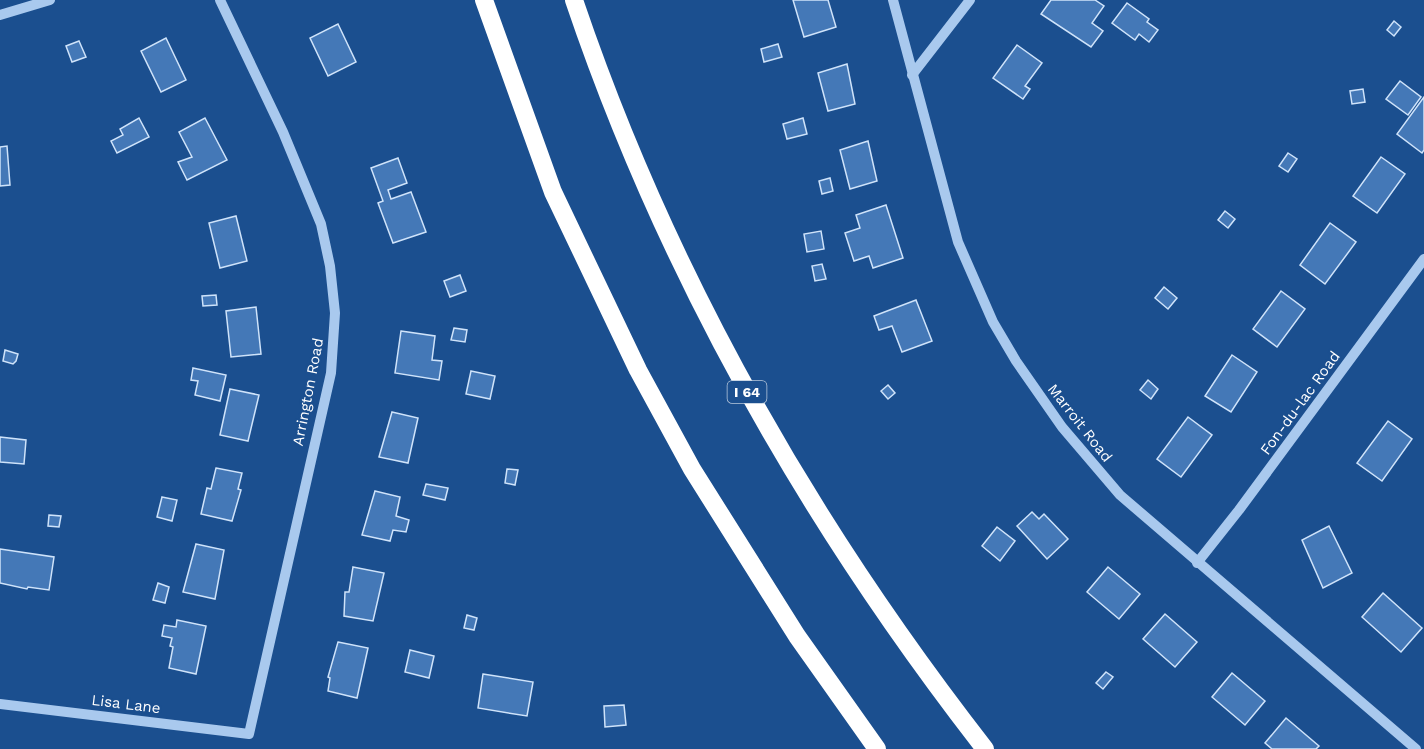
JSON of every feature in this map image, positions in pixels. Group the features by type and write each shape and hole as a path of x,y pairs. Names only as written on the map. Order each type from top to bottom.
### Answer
{"highway":[{"path":"484,0 553,192 638,370 692,469 791,626 877,749"},
{"name":"I 64","path":"574,0 633,161 714,331 766,427 869,589 945,698 985,749"}],"street":[{"path":"0,15 50,0"},
{"name":"Arrington Road","path":"220,0 314,202 330,266 335,313 330,373 249,734"},
{"name":"Marroit Road","path":"893,0 958,242 993,322 1016,361 1091,464 1128,503 1416,749"},
{"path":"912,75 970,0"},
{"name":"Fon-du-lac Road","path":"1197,563 1246,501 1424,259"},
{"name":"Lisa Lane","path":"0,704 249,734"}],"building":[{"path":"793,0 828,0 836,27 804,37"},
{"path":"1051,0 1095,0 1104,6 1092,23 1103,31 1091,47 1041,14"},
{"path":"1127,3 1149,19 1147,22 1158,30 1149,42 1139,34 1135,40 1112,23"},
{"path":"1394,21 1401,27 1394,36 1387,30"},
{"path":"338,24 356,62 328,76 310,38"},
{"path":"166,38 186,80 161,92 141,51"},
{"path":"79,41 86,57 72,62 66,46"},
{"path":"778,44 782,57 764,62 761,49"},
{"path":"1017,45 1042,63 1025,86 1030,89 1023,99 993,78"},
{"path":"847,64 855,104 828,111 818,73"},
{"path":"1400,81 1421,97 1408,115 1386,99"},
{"path":"1363,89 1365,102 1352,104 1350,91"},
{"path":"1424,97 1424,150 1422,153 1397,134"},
{"path":"139,118 149,137 117,153 111,141 123,135 120,129"},
{"path":"205,118 227,160 187,180 178,162 192,157 179,132"},
{"path":"803,118 807,134 787,139 783,124"},
{"path":"868,141 877,181 850,189 840,150"},
{"path":"7,146 10,185 0,186 0,147"},
{"path":"1288,153 1297,159 1288,172 1279,166"},
{"path":"1381,157 1405,174 1377,213 1353,196"},
{"path":"398,158 407,183 388,190 391,199 411,192 426,232 393,243 378,203 383,201 371,168"},
{"path":"830,178 833,191 822,194 819,181"},
{"path":"886,205 903,258 873,268 869,256 854,261 845,233 860,228 856,215"},
{"path":"1225,211 1235,219 1228,228 1218,220"},
{"path":"236,216 247,261 220,268 209,223"},
{"path":"1330,223 1356,242 1325,284 1300,265"},
{"path":"821,231 824,249 807,252 804,234"},
{"path":"822,264 826,279 815,281 812,266"},
{"path":"460,275 466,291 450,297 444,281"},
{"path":"1164,287 1177,298 1168,309 1155,298"},
{"path":"1281,291 1305,309 1277,347 1253,329"},
{"path":"216,295 217,305 203,306 202,296"},
{"path":"916,300 932,341 902,352 892,326 879,330 874,316"},
{"path":"256,307 261,354 231,357 226,311"},
{"path":"454,328 467,330 465,342 451,340"},
{"path":"401,331 435,336 432,360 442,361 439,380 395,373"},
{"path":"5,350 18,354 13,364 3,361"},
{"path":"1232,355 1257,372 1231,412 1205,396"},
{"path":"193,368 226,375 220,401 195,395 198,381 191,380"},
{"path":"471,371 495,376 490,399 466,394"},
{"path":"1148,380 1158,389 1151,399 1140,390"},
{"path":"888,385 895,393 888,399 881,391"},
{"path":"230,389 259,395 248,441 220,435"},
{"path":"392,412 418,418 408,463 379,457"},
{"path":"1188,417 1212,435 1181,477 1157,459"},
{"path":"1388,421 1412,439 1382,481 1357,463"},
{"path":"0,437 26,440 24,464 0,462"},
{"path":"216,468 242,473 238,489 241,490 232,521 201,514 207,488 211,489"},
{"path":"507,469 518,470 515,485 505,483"},
{"path":"426,484 448,488 445,500 423,495"},
{"path":"375,491 400,497 396,516 409,520 406,532 393,530 390,541 362,535"},
{"path":"162,497 177,500 172,521 157,517"},
{"path":"1032,512 1039,519 1044,514 1068,539 1047,559 1017,526"},
{"path":"49,515 61,516 59,527 48,526"},
{"path":"1329,526 1352,573 1323,588 1302,540"},
{"path":"997,527 1015,541 1000,561 982,546"},
{"path":"196,544 224,550 215,599 183,592"},
{"path":"0,549 54,557 49,590 28,587 27,589 0,583"},
{"path":"353,567 384,573 373,621 344,616 345,592 349,592"},
{"path":"1108,567 1140,594 1119,619 1087,592"},
{"path":"158,583 169,587 165,603 153,600"},
{"path":"1383,593 1422,628 1401,652 1362,617"},
{"path":"1165,614 1197,642 1175,667 1143,639"},
{"path":"467,615 477,618 474,630 464,628"},
{"path":"177,620 206,626 196,674 169,668 173,647 170,646 172,638 162,636 164,625 176,627"},
{"path":"338,642 368,648 357,698 328,691 330,678 328,677"},
{"path":"410,650 434,656 429,678 405,672"},
{"path":"1106,672 1113,677 1103,689 1096,683"},
{"path":"1232,673 1265,701 1245,725 1212,697"},
{"path":"483,674 533,682 527,716 478,708"},
{"path":"624,705 626,725 605,727 604,706"},
{"path":"1286,718 1319,746 1316,749 1272,749 1265,743"}]}
